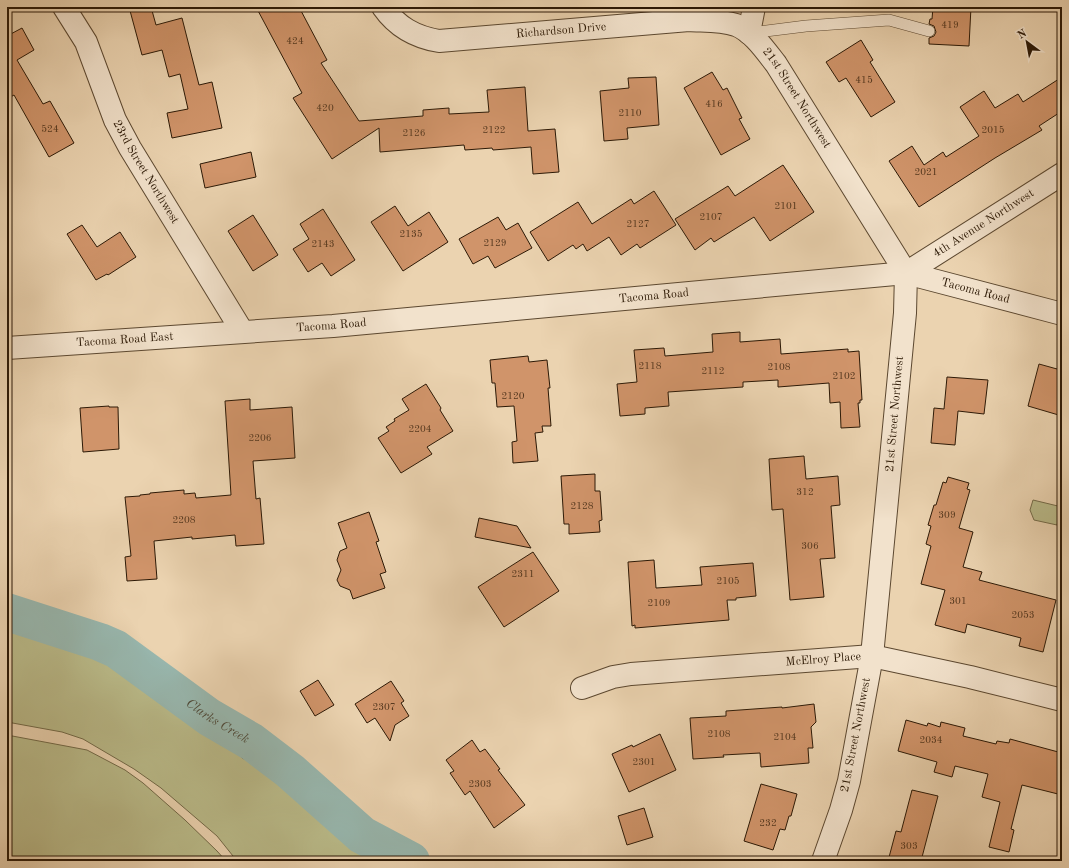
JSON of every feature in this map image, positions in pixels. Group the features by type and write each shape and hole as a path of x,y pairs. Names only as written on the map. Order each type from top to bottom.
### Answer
{"street":[{"name":"23rd Street Northwest","path":"64,7 86,42 115,120 130,148 242,331"},
{"name":"Richardson Drive","path":"383,7 392,18 406,30 428,40 439,41 689,20 735,25 749,33"},
{"path":"749,33 754,7"},
{"name":"21st Street Northwest","path":"749,33 764,49 788,82 906,273 904,313 872,656 849,781 841,810 822,861"},
{"name":"4th Avenue Northwest","path":"906,273 1062,174"},
{"name":"Tacoma Road","path":"242,331 333,326 906,273 1062,314"},
{"name":"Tacoma Road East","path":"7,348 242,331"},
{"name":"McElroy Place","path":"582,688 597,681 631,674 872,656 970,677 1062,700"}],"lane":[{"path":"749,33 806,26 889,20 929,31"}],"green space":[{"path":"1033,500 1062,507 1062,522 1058,521 1057,525 1034,520 1030,510"},
{"path":"31,625 83,642 220,734 242,758 267,769 313,803 352,840 387,861 237,861 217,836 161,788 134,769 83,739 62,732 7,722 7,631"},
{"path":"7,735 87,750 125,770 143,783 185,820 226,861 7,861"}],"building":[{"path":"129,7 151,7 156,25 182,18 199,85 212,82 222,128 172,138 167,113 188,109 180,74 169,77 162,50 142,55"},
{"path":"256,7 299,7 327,60 321,63 359,121 423,116 423,110 449,108 449,114 489,112 487,90 525,87 528,131 555,129 559,172 533,174 531,147 493,150 492,148 465,150 464,145 380,152 379,128 332,159 293,98 302,93"},
{"path":"933,7 971,7 969,46 929,44 929,38 934,36 936,32 934,26 929,24 930,19 932,19"},
{"path":"22,28 34,50 17,60 43,104 50,101 74,143 49,157 14,95 7,99 7,36"},
{"path":"861,40 873,60 870,62 895,102 871,117 846,78 839,82 826,62"},
{"path":"712,72 723,90 727,88 742,118 739,119 750,139 721,155 684,88"},
{"path":"656,77 659,125 627,128 628,139 604,141 600,91 629,88 628,78"},
{"path":"1062,77 1062,111 1039,126 1042,130 995,158 919,207 889,161 912,146 924,165 943,152 946,157 979,136 960,107 984,91 995,108 1018,94 1023,102"},
{"path":"251,152 256,177 205,188 200,164"},
{"path":"783,165 814,212 770,241 754,217 714,242 711,238 695,250 675,219 728,186 735,196"},
{"path":"654,191 676,225 640,248 637,244 621,255 609,237 587,251 583,244 576,249 573,245 548,261 530,232 578,202 592,224 631,199 634,204"},
{"path":"395,206 408,226 429,212 448,242 403,271 371,222"},
{"path":"323,209 355,260 331,276 322,263 308,272 293,249 309,239 300,224"},
{"path":"253,215 278,255 253,271 228,231"},
{"path":"498,217 506,230 518,223 532,248 495,268 488,256 473,264 459,239"},
{"path":"82,225 97,247 120,232 136,257 108,275 107,274 96,280 67,234"},
{"path":"740,332 740,342 780,339 781,354 848,349 848,352 859,351 862,400 858,403 860,427 841,428 840,402 830,403 829,383 778,387 778,380 743,382 743,387 668,392 669,406 645,408 645,414 620,416 617,384 637,382 634,350 664,348 665,356 713,352 712,334"},
{"path":"528,356 529,362 547,360 550,388 548,388 551,426 542,426 543,432 535,433 538,461 513,463 512,442 517,441 514,406 497,407 495,383 492,383 490,360"},
{"path":"1039,364 1057,369 1058,366 1062,366 1062,416 1028,406"},
{"path":"947,377 988,380 984,414 958,411 955,445 931,443 934,408 944,409"},
{"path":"426,384 453,431 427,447 432,454 401,473 378,438 389,431 386,427 395,421 394,419 409,410 402,399"},
{"path":"250,399 250,410 292,407 295,458 253,461 256,499 260,498 264,544 236,546 235,535 154,541 157,579 127,581 125,557 131,556 125,497 184,490 184,494 195,493 196,498 231,495 225,401"},
{"path":"109,406 118,407 119,449 83,452 80,408"},
{"path":"804,456 806,479 838,476 840,505 831,506 835,558 820,559 824,597 790,600 783,509 772,510 769,459"},
{"path":"595,474 595,491 600,491 602,520 599,521 600,532 569,534 569,524 564,524 561,476"},
{"path":"948,477 969,483 967,489 970,490 959,528 973,532 963,567 982,572 979,580 1056,600 1043,652 1019,646 1021,638 967,624 965,633 935,625 945,590 921,584 931,546 926,544 931,526 928,525 943,482 946,483"},
{"path":"369,512 379,541 376,542 386,572 380,574 385,588 353,599 350,590 340,586 337,580 341,570 337,560 340,551 347,548 338,523"},
{"path":"479,518 517,526 531,548 475,537"},
{"path":"533,552 559,591 504,627 478,587"},
{"path":"654,560 656,588 702,585 700,567 753,563 756,596 736,598 736,600 727,600 729,620 635,628 635,625 632,626 628,562"},
{"path":"318,680 334,705 315,716 300,691"},
{"path":"391,681 404,701 401,703 409,716 395,725 390,741 375,718 367,723 355,704"},
{"path":"814,704 816,722 811,727 813,748 808,748 809,763 761,767 760,753 723,755 724,757 693,759 690,718 726,716 726,711 782,708"},
{"path":"906,720 927,726 928,723 940,727 941,722 965,728 963,736 996,744 997,741 1009,743 1010,739 1062,753 1062,795 1022,785 1011,829 1014,830 1009,852 989,847 1000,802 982,797 988,774 955,766 952,777 934,772 937,762 898,751"},
{"path":"660,734 676,770 629,792 612,754 632,745 633,747"},
{"path":"472,740 480,752 485,749 500,769 498,770 525,805 494,828 470,791 465,795 450,773 454,771 446,760"},
{"path":"761,784 797,794 791,816 789,816 785,830 780,829 773,850 744,841"},
{"path":"912,790 938,796 921,861 888,861 896,831 901,832"},
{"path":"644,808 653,837 627,845 618,816"}],"waterway":[{"name":"Clarks Creek","path":"7,612 100,642 116,649 209,717 252,742 290,771 362,835 411,861"}]}
